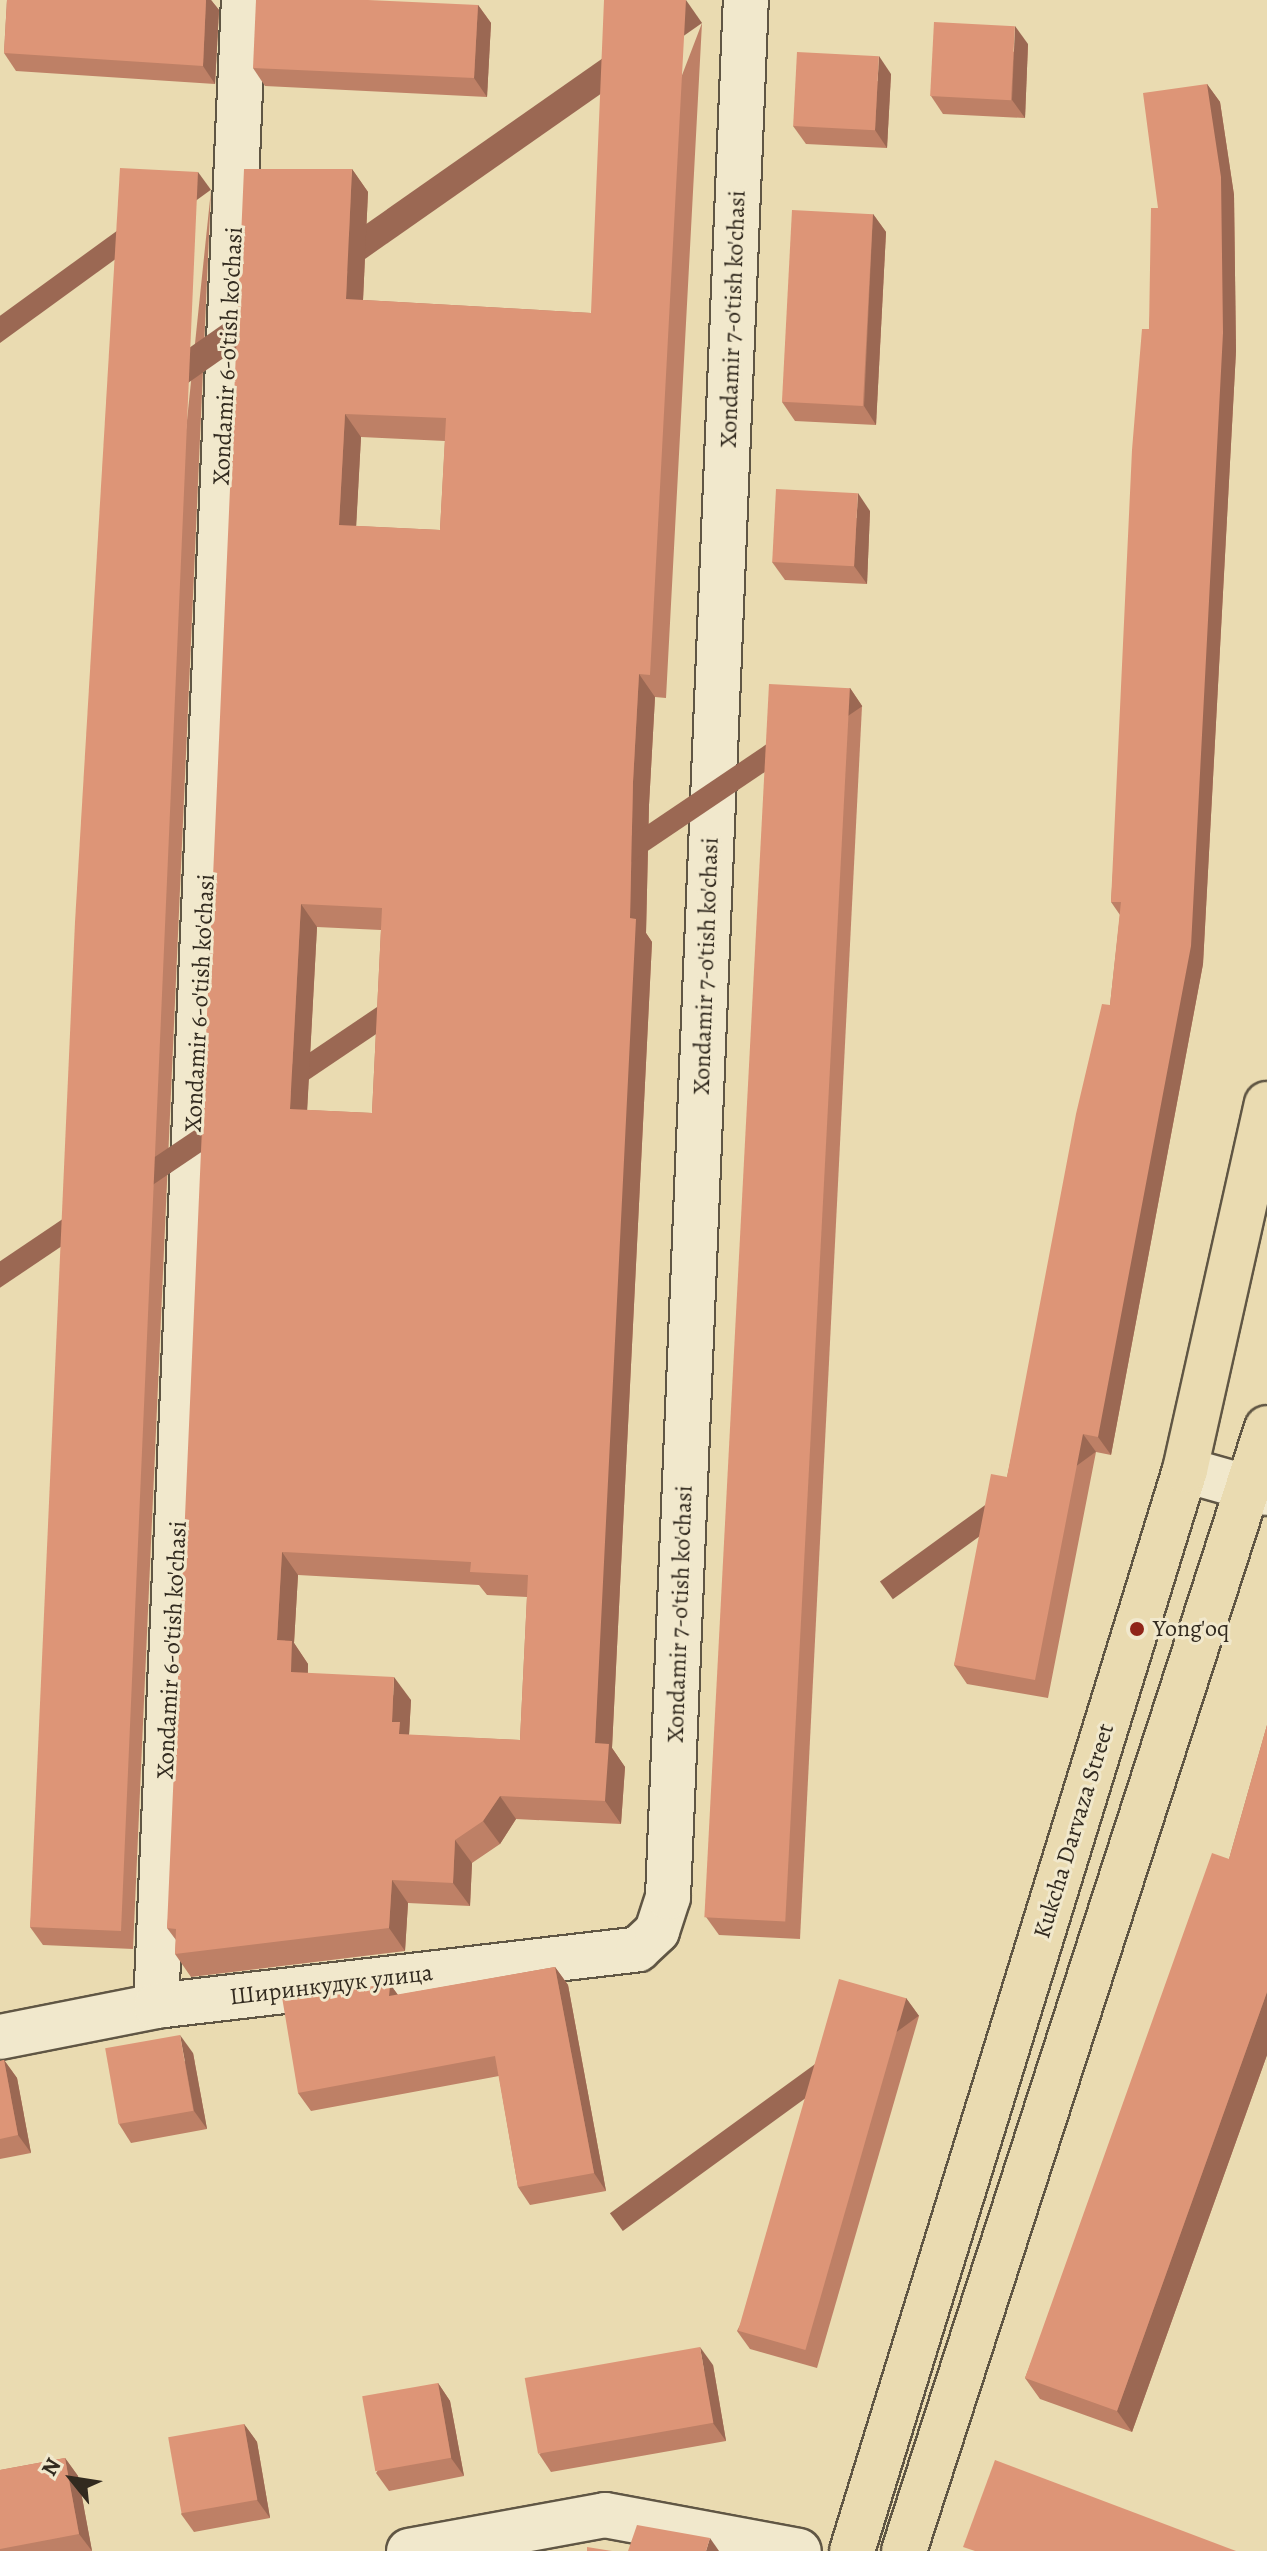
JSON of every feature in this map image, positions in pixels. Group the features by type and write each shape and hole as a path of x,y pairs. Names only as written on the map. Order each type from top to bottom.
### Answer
{"main road":[{"name":"Kukcha Darvaza Street","path":"852,2551 1185,1470 1267,1104"},
{"path":"904,2551 1260,1491 1267,1428"}],"street":[{"name":"Xondamir 6-o'tish ko'chasi","path":"156,2006 244,0"},
{"name":"Xondamir 7-o'tish ko'chasi","path":"657,1931 669,1881 746,0"},
{"path":"1185,1470 1260,1491"},
{"name":"Ширинкудук улица","path":"0,2037 156,2006 638,1949 657,1931"},
{"path":"409,2551 605,2515 799,2551"}],"building":[{"path":"7,0 206,0 203,66 4,53"},
{"path":"256,0 368,0 478,5 474,78 253,68"},
{"path":"604,0 686,0 650,675 639,674 633,782 630,918 636,919 595,1743 609,1744 605,1801 500,1796 483,1821 455,1840 453,1883 392,1880 389,1928 175,1954 176,1929 167,1928 244,169 352,169 346,299 591,313","holes":["345,414 446,418 440,530 339,525","301,904 382,908 372,1113 290,1109","282,1552 471,1562 470,1572 528,1575 520,1740 399,1734 400,1722 392,1722 394,1677 291,1672 292,1641 277,1640"]},
{"path":"934,22 1015,26 1011,100 930,96"},
{"path":"797,52 879,56 875,130 793,126"},
{"path":"1207,84 1221,177 1223,333 1191,946 1098,1437 1083,1434 1035,1680 954,1665 991,1474 1007,1477 1076,1114 1102,1004 1110,1005 1121,902 1111,902 1132,450 1142,329 1149,329 1151,208 1158,208 1143,93"},
{"path":"120,168 198,172 121,1931 30,1927 75,922"},
{"path":"792,210 873,214 863,406 782,402"},
{"path":"776,489 858,493 854,566 772,562"},
{"path":"769,684 850,688 785,1922 704,1917"},
{"path":"1267,1725 1267,1992 1117,2411 1025,2378 1212,1853 1229,1859"},
{"path":"555,1967 594,2173 518,2187 495,2056 298,2093 282,1997 390,1984 389,1996"},
{"path":"839,1979 906,1998 805,2350 738,2331"},
{"path":"180,2035 193,2111 119,2124 105,2048"},
{"path":"4,2060 18,2135 0,2139 0,2061"},
{"path":"700,2347 713,2423 538,2454 525,2378"},
{"path":"438,2383 451,2458 375,2471 362,2396"},
{"path":"244,2424 257,2500 182,2513 168,2437"},
{"path":"65,2458 79,2534 0,2549 0,2470"},
{"path":"995,2460 1236,2551 975,2551 963,2547"},
{"path":"637,2525 710,2538 706,2551 628,2551"},
{"path":"587,2547 612,2551 587,2551"}],"place":[{"name":"Yong'oq","path":"1137,1629"}]}
